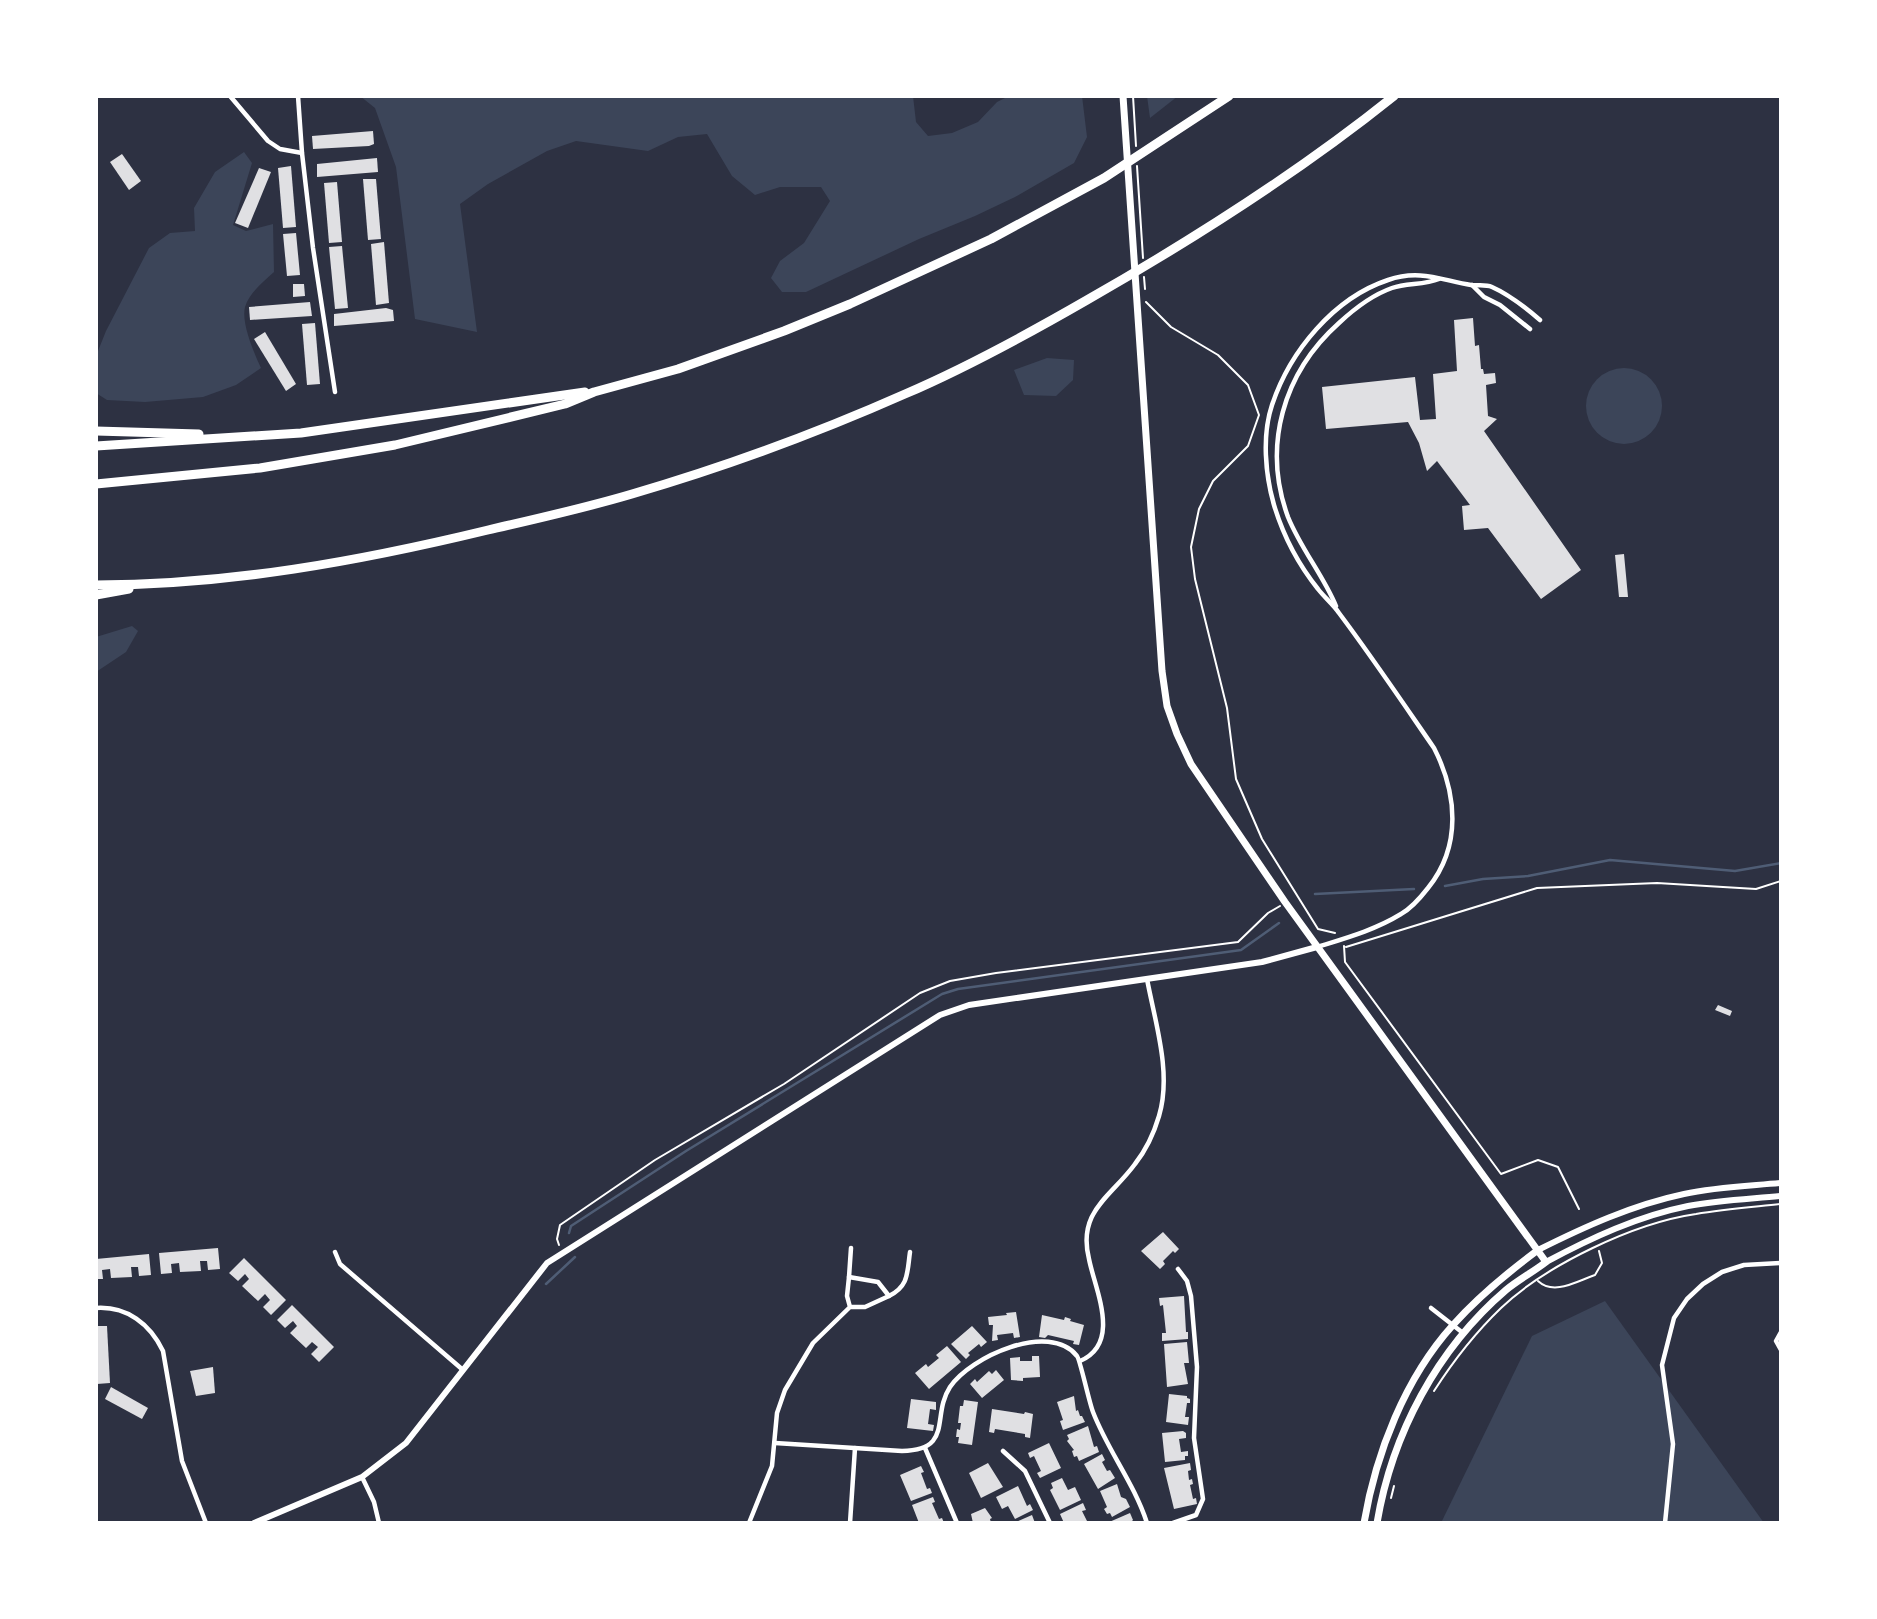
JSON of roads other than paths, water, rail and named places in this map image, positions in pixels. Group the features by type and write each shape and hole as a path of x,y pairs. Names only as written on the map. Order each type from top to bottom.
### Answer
{"highway":[{"path":"96,484 260,468 395,445 454,433 565,404 594,392 678,369 850,304 991,239 1104,178 1229,96"},
{"path":"96,595 275,572 415,548 632,494 758,452 904,395 1011,342 1112,286 1245,204 1355,127 1394,96"},
{"path":"96,446 301,433 561,394 594,392"},
{"path":"96,431 235,437"},
{"path":"96,585 158,585"}],"main road":[{"path":"1123,96 1162,671 1167,706 1177,734 1191,764 1317,947 1546,1262 1506,1290 1439,1363 1416,1403 1395,1454 1381,1499 1377,1523"},
{"path":"1364,1523 1368,1496 1379,1461 1404,1397 1429,1356 1452,1325 1497,1280 1538,1250"}],"street":[{"path":"230,96 268,141 280,149 302,153"},
{"path":"298,96 313,248 335,392"},
{"path":"254,1523 362,1477 406,1443 547,1263 940,1015 969,1005 1262,962 1374,928 1404,913 1437,878 1448,853 1454,809 1446,770 1434,748 1337,610 1318,590 1296,557 1273,504 1266,453 1272,406 1292,362 1323,323 1354,296 1390,279 1428,275 1472,285 1488,285 1506,293 1540,320"},
{"path":"1337,610 1328,587 1299,542 1283,502 1277,454 1280,416 1287,393 1308,357 1333,328 1351,313 1393,288 1428,284 1439,279"},
{"path":"1472,285 1483,297 1500,305 1530,329"},
{"path":"1080,1360 1095,1350 1104,1321 1088,1259 1088,1226 1099,1202 1123,1178 1146,1148 1163,1099 1163,1069 1147,979"},
{"path":"1538,1250 1626,1210 1654,1201 1711,1189 1781,1182"},
{"path":"1546,1262 1630,1222 1657,1214 1713,1202 1781,1196"},
{"path":"850,1307 847,1296 851,1248"},
{"path":"335,1252 340,1264 463,1370"},
{"path":"748,1523 768,1479 777,1413 785,1390 813,1343 850,1307 865,1307 899,1292 904,1285 910,1252"},
{"path":"1665,1523 1673,1444 1662,1365 1674,1318 1687,1299 1703,1284 1722,1272 1744,1265 1781,1263"},
{"path":"1173,1523 1196,1514 1203,1499 1194,1438 1198,1380 1191,1296 1187,1280 1178,1269"},
{"path":"849,1277 878,1282 889,1296"},
{"path":"96,1308 129,1313 155,1335 163,1351 182,1461 206,1523"},
{"path":"1431,1308 1464,1333"},
{"path":"1781,1332 1776,1341 1781,1350"},
{"path":"775,1443 902,1451 925,1448 939,1433 944,1402 951,1386 965,1371 986,1356 1011,1346 1048,1343 1072,1350 1080,1360 1087,1394 1100,1430 1136,1495 1147,1523"},
{"path":"850,1523 855,1448"},
{"path":"925,1448 957,1523"},
{"path":"1003,1451 1025,1471 1050,1523"},
{"path":"362,1477 374,1503 379,1523"}],"waterway":[{"path":"1445,886 1483,879 1528,876 1610,860 1735,871 1781,863"},
{"path":"1315,894 1414,889"},
{"path":"569,1233 571,1226 686,1151 942,994 958,989 1241,950 1279,923"},
{"path":"546,1284 575,1257"}]}
